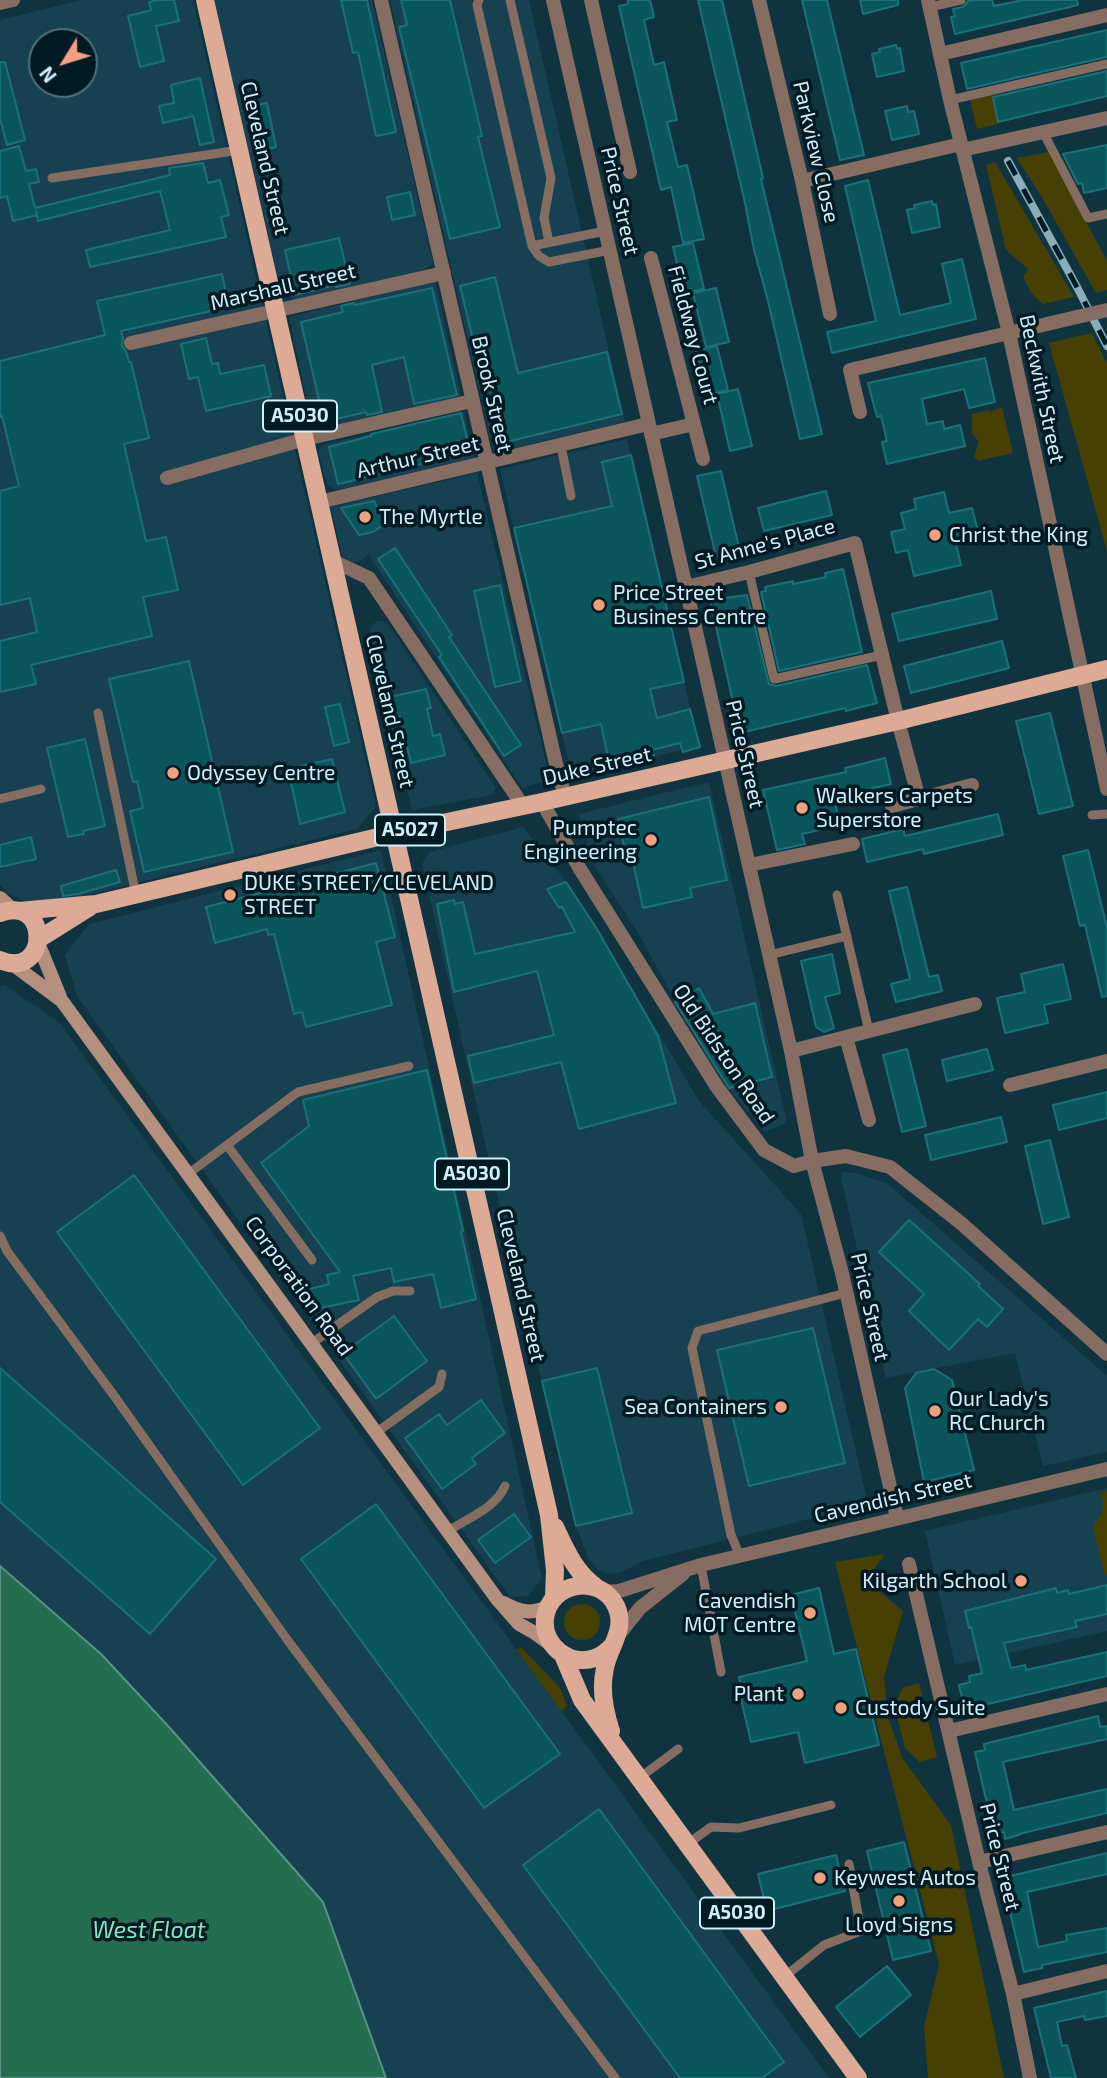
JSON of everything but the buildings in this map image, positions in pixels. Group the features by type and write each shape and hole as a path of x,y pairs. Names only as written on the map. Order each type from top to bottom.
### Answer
{"main road":[{"name":"Cleveland Street","path":"205,0 549,1515 555,1570 551,1602"},
{"name":"Duke Street","path":"8,908 96,904 395,833 898,721 1107,669"},
{"name":"Duke Street","path":"4,962 27,959 38,941 96,904"},
{"path":"8,908 33,921 38,930 38,941"},
{"name":"Corporation Road","path":"38,941 62,1001 441,1520 447,1532 519,1624 546,1640 559,1652"},
{"name":"Corporation Road","path":"4,962 62,1001"},
{"name":"Cleveland Street","path":"549,1515 576,1569 601,1590"},
{"path":"497,1599 521,1612 537,1611 563,1590 574,1586 586,1585 601,1590 617,1607 620,1617 615,1641 595,1658 584,1660 559,1652 546,1633 545,1615 551,1602"},
{"name":"A5030","path":"615,1641 604,1668 603,1694 606,1717 617,1748"},
{"name":"A5030","path":"559,1652 582,1700 858,2078"}],"street":[{"path":"0,3 13,0"},
{"name":"Brook Street","path":"381,0 552,751 565,796"},
{"name":"Price Street","path":"553,0 791,1051 812,1161 846,1293 897,1518"},
{"path":"591,0 630,172"},
{"name":"Parkview Close","path":"759,0 830,313"},
{"name":"Beckwith Street","path":"929,3 950,100 1009,332 1107,789"},
{"path":"940,54 1107,15"},
{"path":"802,181 1107,118"},
{"name":"Fieldway Court","path":"651,258 703,459"},
{"name":"Marshall Street","path":"131,343 444,273"},
{"path":"860,412 850,370 1107,310"},
{"path":"167,478 305,439 472,401"},
{"name":"Fieldway Court","path":"650,429 694,424"},
{"name":"Arthur Street","path":"320,502 486,462 650,429"},
{"name":"St Anne's Place","path":"686,587 855,543 882,655"},
{"path":"333,561 369,578 523,806"},
{"path":"882,655 919,799"},
{"path":"892,806 972,785"},
{"name":"Old Bidston Road","path":"542,802 580,869 717,1087 764,1150 794,1166 846,1156 890,1167 962,1224 1107,1354"},
{"path":"749,865 853,844"},
{"path":"791,1051 975,1004"},
{"path":"846,1037 869,1120"},
{"path":"1010,1084 1107,1061"},
{"name":"Cavendish Street","path":"601,1590 619,1591 695,1567 1107,1469"},
{"name":"Price Street","path":"909,1564 1013,1994 1030,2078"},
{"name":"Cavendish Street","path":"615,1641 640,1608 695,1567"},
{"path":"949,1731 1107,1695"},
{"path":"979,1862 1107,1832"},
{"path":"1013,1994 1107,1971"}],"lane":[{"path":"479,0 477,5 532,246 539,256 548,262 610,250"},
{"path":"510,0 551,178 544,218 549,242"},
{"path":"929,3 961,0"},
{"path":"950,100 1107,64"},
{"path":"1043,132 1088,218 1107,214"},
{"path":"52,178 240,150"},
{"path":"532,246 605,231"},
{"path":"561,446 571,496"},
{"path":"749,572 774,679 882,655"},
{"path":"98,713 136,895"},
{"path":"0,799 41,789"},
{"path":"1092,815 1107,814"},
{"path":"837,895 869,1031"},
{"path":"769,955 846,936"},
{"path":"188,1174 298,1092 409,1066"},
{"path":"227,1145 312,1260"},
{"path":"0,1236 7,1251 286,1638 615,2078"},
{"path":"312,1343 377,1297 393,1291 410,1291"},
{"path":"740,1556 731,1535 692,1348 698,1331 846,1293"},
{"path":"377,1432 439,1388 442,1374"},
{"path":"447,1532 484,1509 502,1494 505,1486"},
{"path":"695,1567 721,1672"},
{"path":"638,1779 678,1749"},
{"path":"686,1844 711,1827 739,1828 831,1805"},
{"path":"784,1977 824,1945 861,1931 849,1864"}],"shaded area":[{"path":"81,0 193,0 376,806 357,829 54,903 25,901 9,894 0,885 0,20"},
{"path":"214,0 372,0 433,263 426,270 296,300 282,294"},
{"path":"390,0 529,0 625,422 496,452 493,450"},
{"path":"992,94 998,124 977,129 970,99"},
{"path":"1049,152 1107,261 1107,290 1096,293 1017,158"},
{"path":"995,162 1074,297 1043,304 1032,294 1023,277 1028,269 1006,250 986,165"},
{"path":"435,281 461,396 322,431 312,425 289,317"},
{"path":"1092,333 1107,364 1107,551 1049,343"},
{"path":"1002,407 1013,453 978,461 974,456 979,442 972,433 972,414 988,410 991,412"},
{"path":"464,412 474,458 336,490 328,486 318,453 322,445"},
{"name":"Price Street Business Centre","path":"627,439 699,746 572,776 500,469"},
{"path":"477,473 550,780 522,788 368,554 362,560 353,562 342,556 331,507"},
{"path":"377,621 389,625 496,788 492,795 412,810 369,633 371,626"},
{"path":"709,782 787,1123 765,1132 728,1088 705,1054 637,931 592,862 579,814"},
{"path":"523,827 566,882 596,927 699,1101 801,1214 868,1504 643,1561 619,1573 608,1574 599,1570 589,1560 576,1526 422,864 430,852"},
{"path":"381,850 542,1578 529,1596 510,1597 77,996 65,955 89,924"},
{"path":"4,985 59,1022 829,2078 386,2078 323,1902 102,1654 0,1566 0,986"},
{"path":"843,1172 887,1183 1107,1376 1107,1452 1043,1466 1015,1353 886,1378 841,1178"},
{"name":"Kilgarth School","path":"1107,1488 1107,1631 955,1665 925,1531"},
{"path":"1107,1491 1107,1574 1104,1575 1093,1525 1102,1510 1100,1492"},
{"path":"885,1554 866,1580 903,1611 884,1677 888,1718 903,1759 951,1825 1004,2078 928,2078 924,2027 939,1964 835,1562"},
{"path":"582,1604 595,1609 600,1622 595,1635 582,1640 569,1635 564,1622 569,1609"},
{"path":"522,1648 560,1688 567,1706 561,1711 516,1649"},
{"path":"919,1683 937,1757 920,1762 905,1748 894,1705 903,1688"}],"water":[{"name":"West Float","path":"0,1566 101,1654 323,1902 386,2078 0,2078"}],"railway":[{"path":"1008,161 1107,346"}],"place":[{"name":"The Myrtle","path":"365,517"},
{"name":"Christ the King","path":"935,535"},
{"name":"Price Street Business Centre","path":"599,605"},
{"name":"Odyssey Centre","path":"173,773"},
{"name":"Walkers Carpets Superstore","path":"802,808"},
{"name":"Pumptec Engineering","path":"651,840"},
{"name":"DUKE STREET/CLEVELAND STREET","path":"230,895"},
{"name":"Sea Containers","path":"781,1407"},
{"name":"Our Lady's RC Church","path":"935,1411"},
{"name":"Kilgarth School","path":"1021,1581"},
{"name":"Cavendish MOT Centre","path":"810,1613"},
{"name":"Plant","path":"798,1694"},
{"name":"Custody Suite","path":"841,1708"},
{"name":"Keywest Autos","path":"820,1878"},
{"name":"Lloyd Signs","path":"899,1901"}]}
